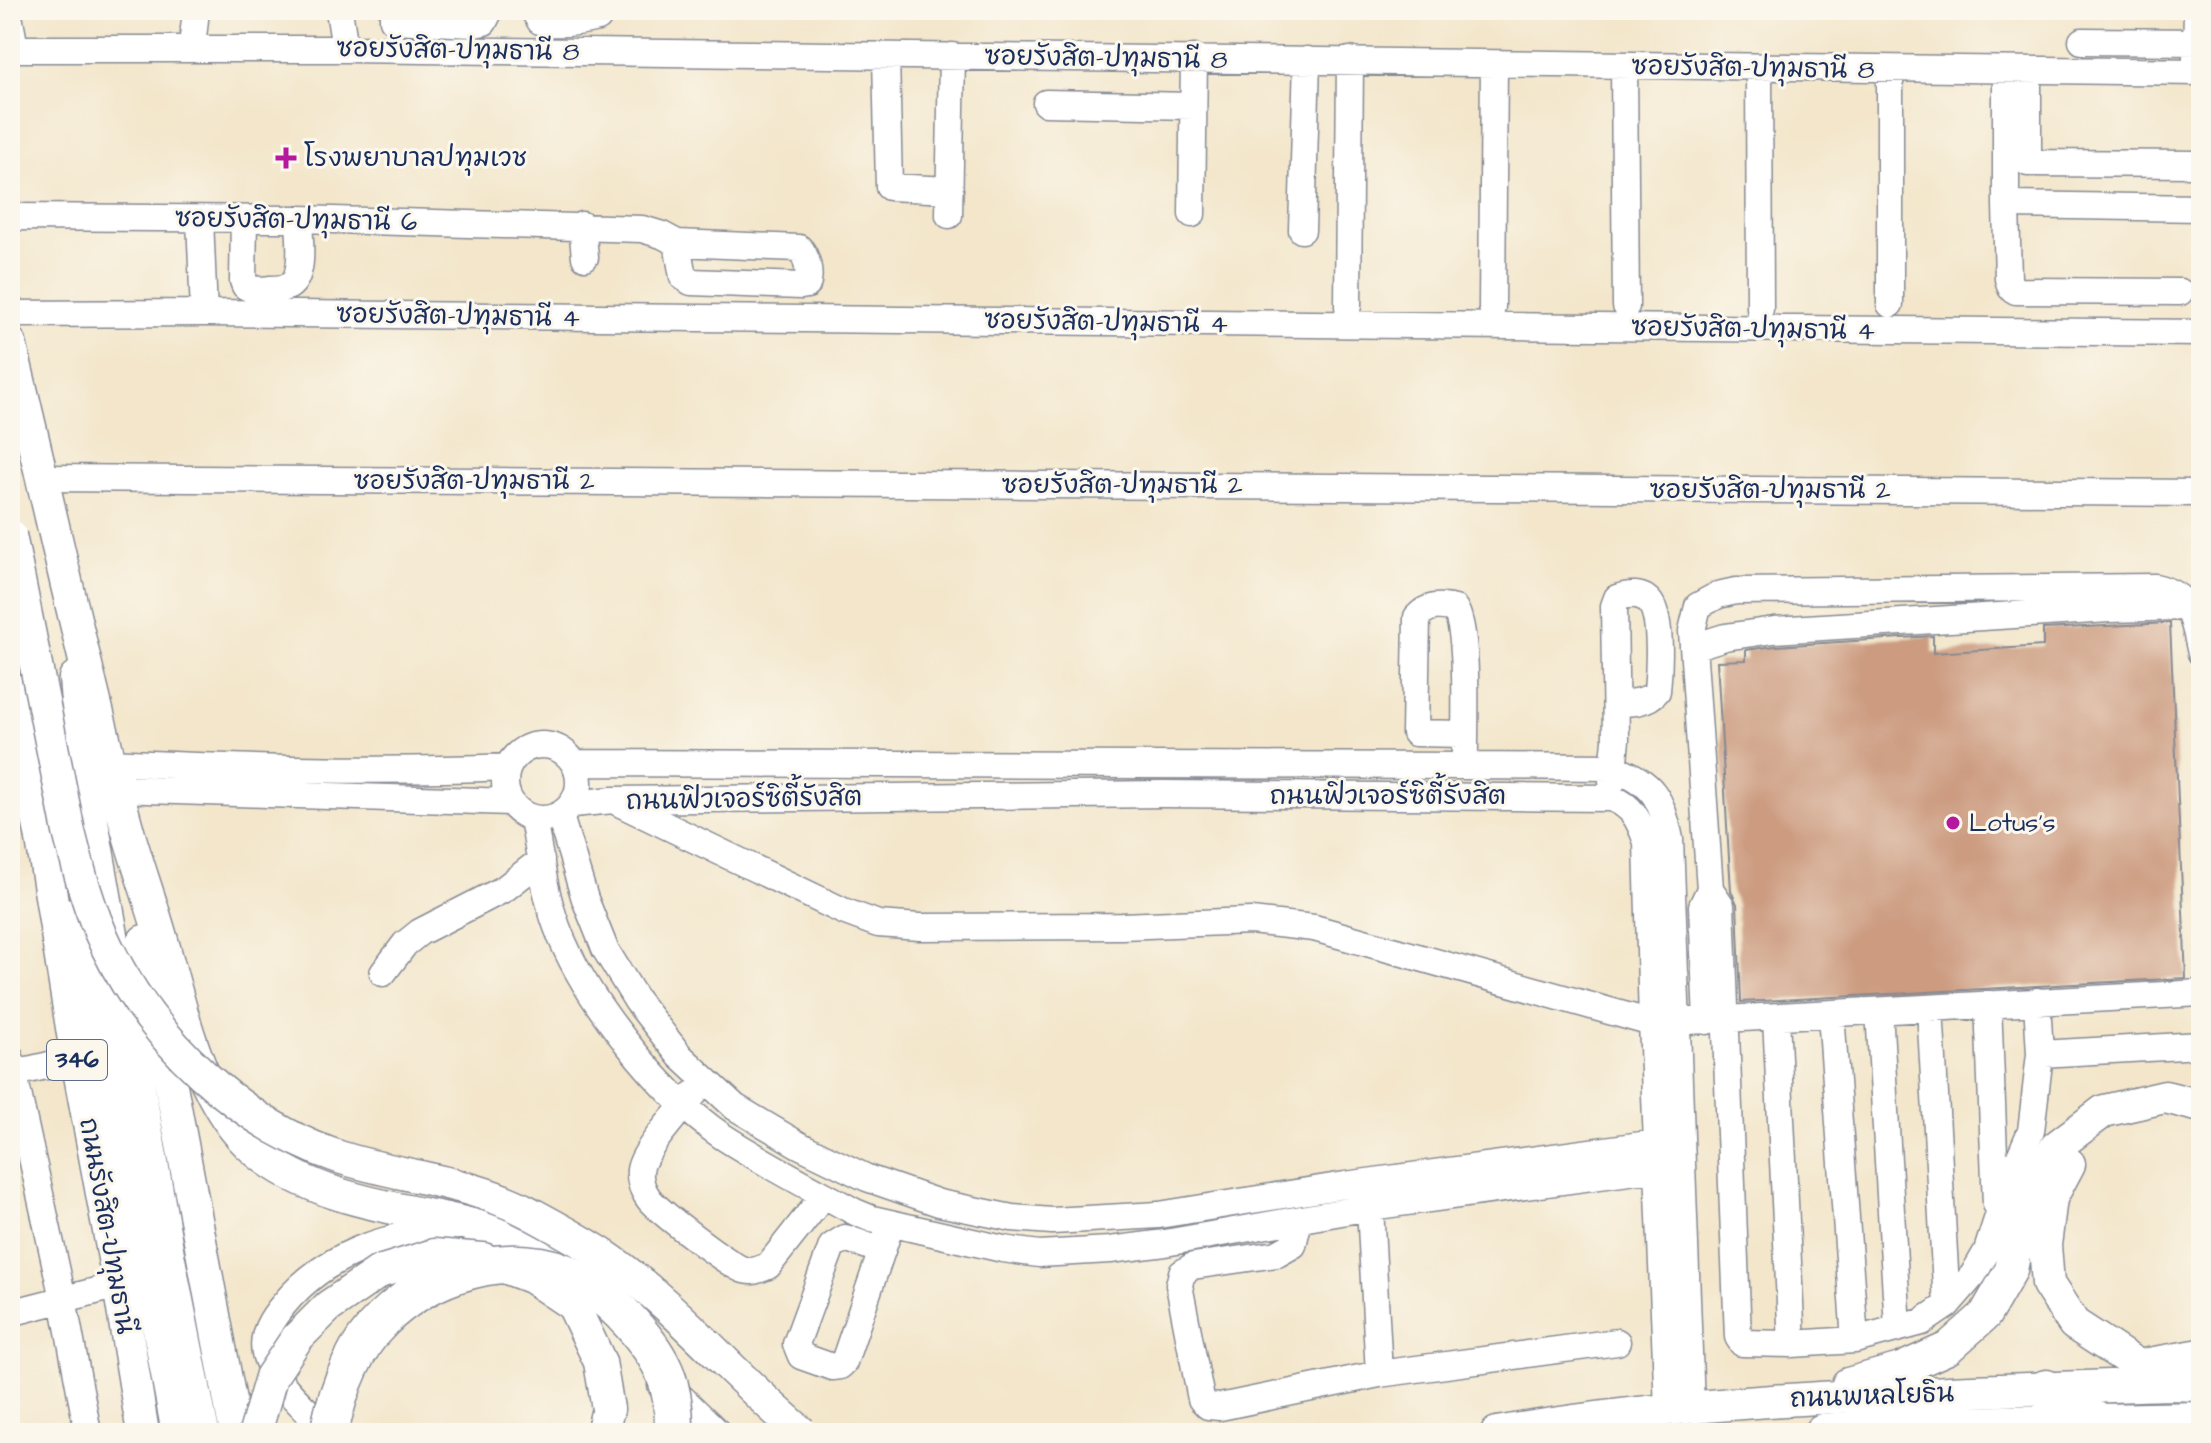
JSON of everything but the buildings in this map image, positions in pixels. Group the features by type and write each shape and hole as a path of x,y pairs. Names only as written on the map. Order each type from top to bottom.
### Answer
{"highway":[{"path":"609,1259 655,1350 668,1383 674,1411 674,1433"},
{"path":"330,1433 343,1381 381,1320 431,1283 461,1273 494,1266 519,1265 563,1272 617,1307 655,1350"},
{"path":"2046,1389 2098,1423"},
{"name":"ถนนพหลโยธิน","path":"1823,1433 1904,1427 2201,1421"}],"main road":[{"path":"10,343 127,827 193,1048 212,1092 235,1128 255,1150 285,1172 366,1202 470,1224 524,1240 567,1265 603,1302 660,1381 714,1433"},
{"path":"10,534 80,877 107,947 126,981 190,1062 229,1096 267,1123 306,1144 341,1157 471,1190 527,1211 609,1259 665,1304 802,1433"},
{"path":"68,587 82,764 168,1254 203,1433"},
{"name":"ถนนรังสิต-ปทุมธานี","path":"10,688 21,794 41,833 143,1433"},
{"path":"127,827 154,1005 236,1433"},
{"path":"41,833 77,937 105,1038 178,1433"},
{"path":"1798,1398 1901,1369 1948,1348 1985,1315 2011,1270 2056,1147 2104,1111 2165,1097 2201,1106"},
{"path":"2166,1384 2074,1324 2048,1284 2038,1199 2074,1155 2120,1125 2175,1118 2201,1126"},
{"path":"255,1433 271,1377 297,1338 328,1307 379,1272 434,1255 483,1259 531,1277 573,1305 600,1362 605,1421"},
{"path":"2137,1366 2201,1355"},
{"name":"ถนนพหลโยธิน","path":"1497,1433 1680,1408 1798,1398 2201,1385"}],"street":[{"path":"192,47 196,10"},
{"path":"339,10 345,49"},
{"path":"393,49 393,15 474,24 484,22 490,10"},
{"path":"533,10 540,21 547,23 598,18 602,10"},
{"path":"2197,10 2198,72"},
{"path":"10,21 12,48"},
{"path":"2082,41 2199,42"},
{"name":"ซอยรังสิต-ปทุมธานี 8","path":"12,48 393,49 2198,72"},
{"path":"886,56 889,187 949,202 952,56"},
{"path":"1192,214 1194,58"},
{"path":"1302,230 1307,60"},
{"path":"1348,306 1350,60"},
{"path":"1492,307 1494,64"},
{"path":"1624,66 1626,306"},
{"path":"1759,67 1760,309"},
{"path":"1890,70 1890,304"},
{"path":"2017,71 2028,163 2201,164"},
{"path":"2017,71 2006,205 2008,279 2011,288 2016,291 2180,292"},
{"path":"1046,103 1193,106"},
{"path":"2006,205 2201,208"},
{"name":"ซอยรังสิต-ปทุมธานี 6","path":"10,217 582,225 642,229 677,243"},
{"path":"200,219 204,313"},
{"path":"244,219 243,281 245,286 256,290 288,287 297,275 299,219"},
{"path":"582,225 585,257"},
{"name":"ซอยรังสิต-ปทุมธานี 4","path":"10,314 204,313 2201,333"},
{"name":"ซอยรังสิต-ปทุมธานี 2","path":"43,478 2201,493"},
{"path":"2037,1001 2040,1054 2031,1131 2017,1160 1980,1263 1947,1305 1922,1322 1855,1340 1742,1343 1738,1337 1717,1021 1702,906 1710,889 1692,631 1698,606 1718,595 1736,591 2155,587 2183,598 2201,653"},
{"path":"1464,734 1415,733 1417,617 1425,608 1442,606 1455,609 1461,618 1465,766"},
{"path":"1693,647 1725,637 1774,630 2188,607"},
{"path":"1611,798 1616,703"},
{"name":"ถนนฟิวเจอร์ซิตี้รังสิต","path":"508,767 521,751 540,744 560,749 575,763 1612,767 1650,787 1662,805 1670,839 1664,1023"},
{"path":"575,763 580,784 566,810 585,899 605,949 637,1001 680,1056 735,1107 799,1145 867,1178 939,1203 1012,1218 1052,1221 1159,1215 1345,1185 1669,1154"},
{"path":"1163,765 1163,794"},
{"path":"114,775 214,768 354,770 508,767 505,778 510,802 523,815 533,819 551,819 566,810 613,800"},
{"path":"114,775 510,802"},
{"name":"ถนนฟิวเจอร์ซิตี้รังสิต","path":"613,800 1163,794 1611,798 1629,806 1638,818 1647,842 1664,1023 1680,1408"},
{"name":"ถนนฟิวเจอร์ซิตี้รังสิต","path":"613,800 843,911 878,924 920,927 1090,927 1251,921 1314,928 1664,1023"},
{"path":"533,819 549,904 573,963 616,1030 683,1106 721,1135 824,1195 855,1212 891,1224 1039,1254 1110,1250 1299,1220 1669,1154"},
{"path":"383,973 405,944 420,932 504,889 541,860"},
{"path":"1664,1023 2201,993"},
{"path":"1988,1004 1996,1224"},
{"path":"1930,1008 1947,1305"},
{"path":"1879,1011 1898,1328"},
{"path":"1831,1014 1855,1340"},
{"path":"1776,1018 1792,1344"},
{"path":"2040,1054 2201,1045"},
{"path":"77,1059 11,1068 63,1299 88,1433"},
{"path":"707,1081 683,1106 640,1167 641,1183 650,1200 728,1263 745,1271 755,1271 768,1266 824,1195"},
{"path":"1370,1207 1379,1374"},
{"path":"855,1212 845,1238 832,1246 796,1344 801,1356 832,1367 844,1362 891,1224"},
{"path":"1159,1215 1165,1243"},
{"path":"1299,1220 1293,1245 1277,1254 1193,1266 1182,1273 1179,1285 1201,1399 1208,1406 1220,1407 1379,1374 1617,1342"},
{"path":"330,1433 292,1397 265,1355 265,1337 271,1319 296,1289 319,1270 348,1253 375,1242 470,1224"},
{"path":"845,1238 882,1251"},
{"path":"10,1313 119,1285"}],"place":[{"name":"โรงพยาบาลปทุมเวช","path":"286,158"},
{"name":"Lotus's","path":"1953,823"}]}
